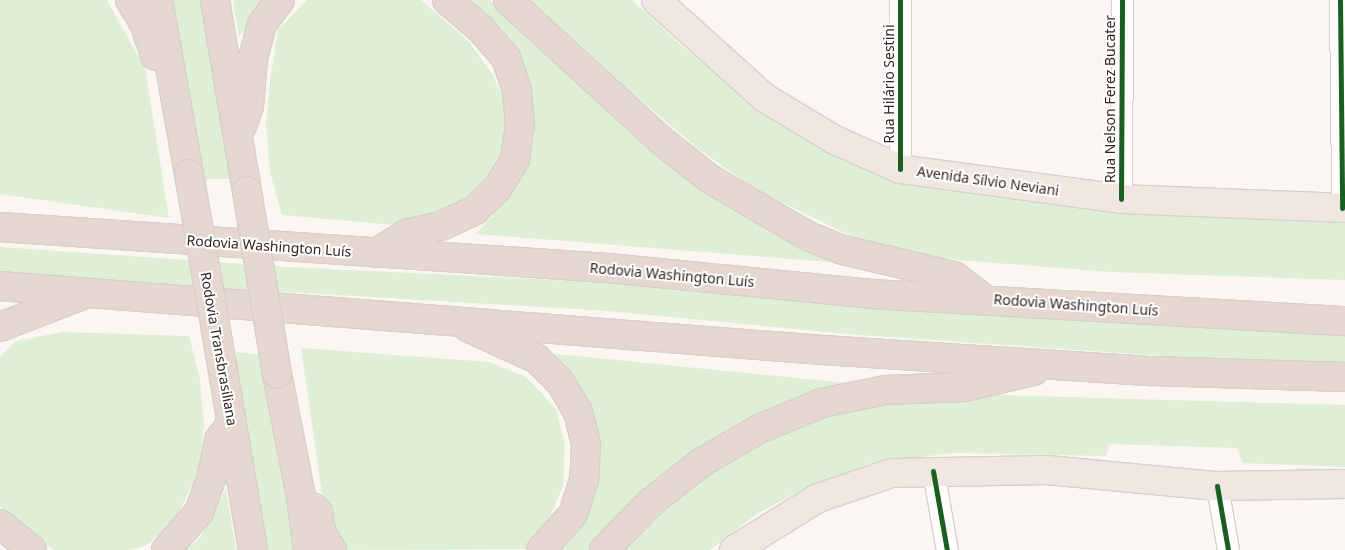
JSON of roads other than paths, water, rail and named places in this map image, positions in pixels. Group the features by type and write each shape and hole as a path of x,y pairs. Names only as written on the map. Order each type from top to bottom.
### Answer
{"highway":[{"path":"130,0 172,84"},
{"name":"Rodovia Transbrasiliana","path":"158,0 253,550"},
{"path":"216,0 277,374 301,496 308,550"},
{"path":"239,135 249,106 253,58 262,24 280,0"},
{"path":"376,253 406,234 441,226 475,210 497,189 515,159 520,125 517,90 506,58 482,30 447,0"},
{"path":"508,0 662,141 710,178 742,199 808,236 843,250 954,276 984,299"},
{"path":"0,208 36,230"},
{"name":"Rodovia Washington Luís","path":"0,227 608,268 872,294 1345,321"},
{"path":"0,286 823,350 1251,376 1345,377"},
{"path":"0,327 88,293"},
{"path":"452,320 537,359 561,383 578,412 586,445 584,480 573,514 541,550"},
{"path":"604,550 650,503 702,462 761,428 822,403 886,390 964,387 1066,364"},
{"path":"166,550 199,512 212,476 219,440 232,422"},
{"path":"301,496 318,512 321,532 332,550"},
{"path":"0,524 32,550"}],"main road":[{"name":"Avenida Sílvio Neviani","path":"656,0 765,98 835,140 900,169 1121,199 1343,208"},
{"path":"734,550 818,498 892,473 1047,470 1217,486 1345,484"}],"street":[{"name":"Rua Hilário Sestini","path":"900,0 900,169"},
{"name":"Rua Nelson Ferez Bucater","path":"1121,199 1122,0"},
{"path":"1340,0 1343,208"},
{"path":"934,471 947,550"},
{"path":"1217,486 1228,550"}]}
